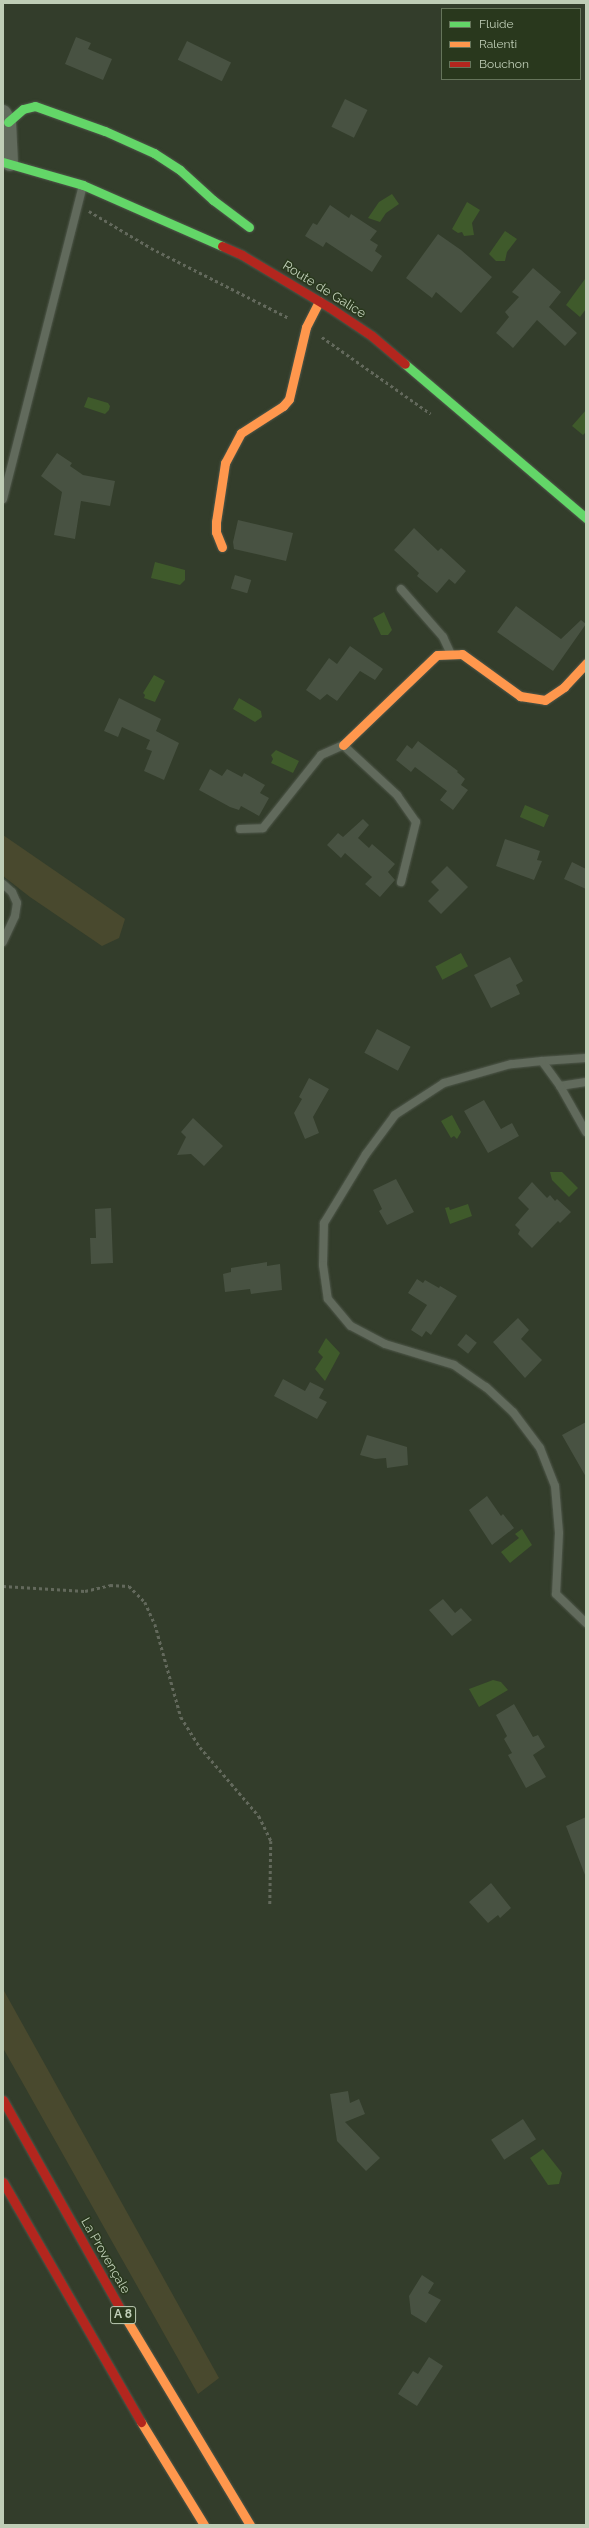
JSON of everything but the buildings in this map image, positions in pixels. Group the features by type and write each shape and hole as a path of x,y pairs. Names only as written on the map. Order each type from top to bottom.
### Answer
{"main road":[{"path":"6,118 23,109 35,106 105,130 154,153 180,170 213,200 249,227"},
{"name":"Route de Galice","path":"7,163 83,185 242,255 319,301 372,336 586,518"},
{"path":"222,547 216,532 216,522 226,463 230,451 241,433 283,406 289,399 306,327 319,301"},
{"path":"343,745 437,655 462,654 520,696 545,700 564,687 586,663"},
{"name":"La Provençale","path":"3,2100 139,2342 250,2525"},
{"path":"3,2182 110,2370 204,2525"}],"street":[{"path":"6,118 7,163"}],"lane":[{"path":"3,499 83,185"},
{"path":"400,589 443,637 451,654"},
{"path":"240,829 263,828 321,755 343,745 397,795 416,822 401,882"},
{"path":"3,884 12,892 17,903 15,916 3,942"},
{"path":"586,1058 511,1064 444,1082 395,1115 366,1154 324,1223 323,1265 328,1299 351,1326 385,1344 454,1365 486,1387 513,1412 540,1448 555,1486 559,1533 556,1594 586,1623"},
{"path":"542,1061 560,1086 586,1132"},
{"path":"560,1086 586,1082"}],"path":[{"path":"3,1586 85,1591 110,1585 129,1586 145,1602 156,1624 181,1717 200,1746 259,1816 271,1841 270,1904"}],"shaded area":[{"path":"392,194 399,204 386,213 380,222 368,218 379,202"},
{"path":"467,202 480,210 472,223 474,235 464,236 462,232 458,233 452,229"},
{"path":"505,231 517,239 507,252 505,261 496,261 489,254"},
{"path":"585,279 586,309 580,317 566,305"},
{"path":"88,397 108,403 110,406 109,410 105,414 84,407"},
{"path":"586,410 586,432 583,435 572,426"},
{"path":"155,562 185,570 185,580 180,585 151,578"},
{"path":"384,612 392,630 388,635 381,635 373,618"},
{"path":"154,675 165,681 155,702 144,698 145,695 143,693"},
{"path":"239,698 261,711 262,717 255,722 233,709"},
{"path":"276,750 299,761 293,773 271,763 273,759 271,755"},
{"path":"525,805 549,815 544,827 520,817"},
{"path":"3,835 125,919 119,938 102,946 30,897 3,876"},
{"path":"461,953 468,966 442,980 435,967"},
{"path":"452,1115 461,1132 457,1139 454,1136 451,1138 441,1121"},
{"path":"550,1172 562,1172 578,1188 569,1197 552,1180"},
{"path":"468,1204 472,1216 450,1224 445,1208 449,1207 450,1210"},
{"path":"326,1338 340,1353 325,1381 315,1369 323,1357 318,1352"},
{"path":"522,1529 532,1545 510,1563 501,1552 519,1538 515,1534"},
{"path":"493,1680 501,1682 508,1690 479,1707 469,1689"},
{"path":"3,1989 219,2378 198,2394 3,2048"},
{"path":"543,2149 562,2173 559,2184 548,2185 530,2158"}],"traffic: fast":[{"path":"8,122 23,109 35,106 105,131 154,153 180,170 213,200 249,227"},
{"path":"3,162 83,185 222,246"},
{"path":"405,364 586,518"}],"traffic: slow":[{"path":"222,547 216,532 216,522 225,463 241,433 283,406 289,399 306,327 319,301"},
{"path":"343,745 437,655 462,654 520,696 545,700 564,687 586,663"},
{"path":"122,2312 250,2525"},
{"path":"141,2422 204,2525"}],"traffic: jam":[{"path":"222,246 242,255 329,307 372,336 405,364"},
{"path":"3,2100 122,2312"},
{"path":"3,2182 141,2422"}]}
